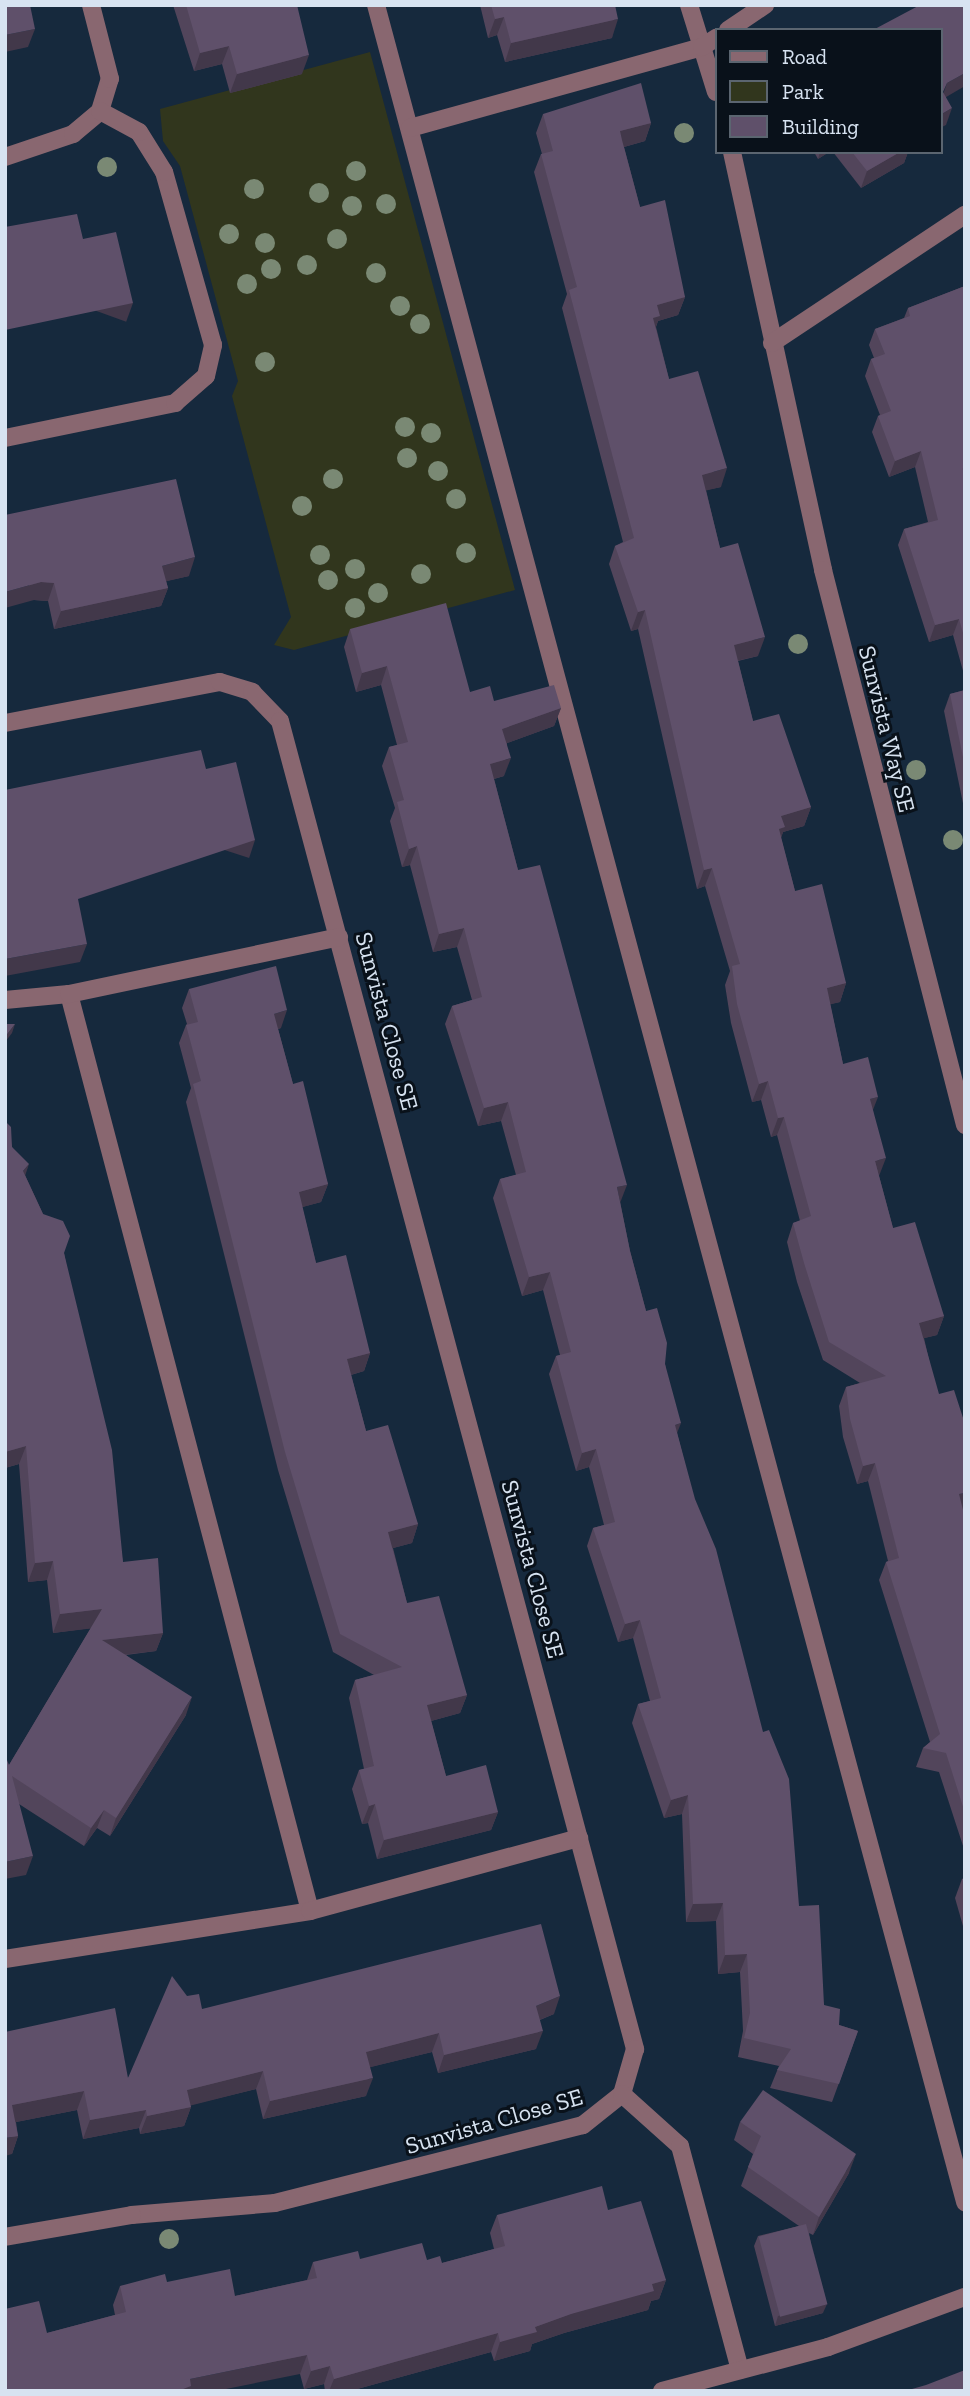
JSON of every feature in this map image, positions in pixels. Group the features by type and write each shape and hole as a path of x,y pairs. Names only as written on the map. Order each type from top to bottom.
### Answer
{"street":[{"path":"5,157 73,134 100,111 108,63 91,5"},
{"path":"376,5 965,2202"},
{"path":"689,5 709,42 715,85"},
{"path":"731,28 765,5"},
{"path":"410,128 709,42"},
{"path":"5,438 175,403 206,376 213,345 164,172 139,132 100,111"},
{"name":"Sunvista Way SE","path":"732,154 772,343 878,797 965,1125"},
{"path":"772,343 965,215"},
{"name":"Sunvista Close SE","path":"5,723 199,683 253,692 286,736 635,2049 622,2094 583,2125 346,2188 275,2203 132,2215 5,2238"},
{"path":"5,1000 69,994 339,937"},
{"path":"69,994 310,1911"},
{"path":"5,1959 310,1911 579,1838"},
{"path":"622,2094 680,2146 740,2370"},
{"path":"662,2391 828,2347 965,2297"}],"green space":[{"path":"370,52 515,590 294,650 274,645 291,617 232,396 238,381 180,166 163,141 160,109"}],"building":[{"path":"5,5 30,5 35,29 5,35"},
{"path":"186,5 297,5 309,55 237,74 229,46 200,53"},
{"path":"491,5 615,5 618,19 511,43 504,17 495,19"},
{"path":"920,5 965,5 965,73 947,83 943,92 952,108 942,114 942,28 877,28"},
{"path":"641,83 651,123 620,131 640,207 665,200 685,297 657,305 660,316 653,318 669,379 698,371 727,468 702,475 720,548 738,543 765,637 734,645 753,721 779,714 811,807 781,816 785,827 779,829 795,891 822,884 846,983 827,988 843,1064 868,1057 878,1097 870,1099 886,1158 875,1161 893,1228 915,1222 944,1316 919,1323 939,1394 954,1390 965,1424 965,1493 959,1494 965,1518 965,1813 946,1753 923,1748 940,1734 886,1562 899,1558 875,1463 863,1466 850,1419 846,1387 886,1376 829,1342 804,1263 793,1223 811,1216 784,1117 778,1118 768,1081 759,1084 737,1004 732,966 740,964 712,868 704,870 645,610 638,612 615,546 634,538 569,290 577,287 541,154 553,151 543,114"},
{"path":"854,154 897,154 867,171"},
{"path":"77,214 83,239 116,232 133,303 5,330 5,227"},
{"path":"965,286 965,468 962,469 965,470 965,640 959,619 935,625 904,529 938,520 921,451 895,461 878,416 891,411 871,359 885,354 875,329 910,316 908,308"},
{"path":"176,479 195,557 162,566 168,588 61,611 54,583 41,582 5,592 5,515"},
{"path":"446,603 470,692 490,686 494,701 554,685 561,708 502,729 511,758 490,764 518,870 540,865 627,1185 617,1187 630,1251 646,1311 657,1308 667,1343 665,1364 681,1423 675,1425 695,1499 716,1549 763,1732 769,1730 789,1779 799,1906 819,1905 824,2005 840,2009 839,2025 858,2031 839,2084 777,2070 791,2049 744,2038 750,2013 747,1954 725,1955 723,1903 693,1904 688,1795 671,1800 638,1704 661,1698 640,1620 625,1624 593,1528 615,1522 596,1449 582,1453 556,1356 571,1352 550,1272 529,1277 500,1179 526,1172 508,1102 484,1108 452,1006 482,997 464,928 439,934 417,846 409,849 397,802 404,800 389,747 408,742 387,666 362,673 350,629"},
{"path":"965,690 965,767 950,694"},
{"path":"201,750 206,769 236,762 255,840 78,899 87,944 5,959 5,790"},
{"path":"276,966 287,1010 274,1014 293,1084 303,1081 328,1184 299,1192 316,1263 346,1255 370,1353 347,1359 366,1431 388,1425 418,1524 388,1532 407,1603 439,1596 467,1695 427,1705 446,1776 486,1765 498,1812 384,1840 375,1804 369,1806 359,1770 374,1766 355,1680 402,1667 340,1634 285,1452 193,1084 201,1081 186,1025 198,1022 189,989"},
{"path":"5,1024 15,1024 5,1037"},
{"path":"5,1121 11,1127 12,1147 29,1164 23,1171 43,1214 63,1221 70,1236 64,1253 112,1450 123,1562 158,1558 163,1633 102,1640 192,1697 116,1818 104,1810 91,1828 12,1776 33,1856 5,1862 5,1761 7,1760 9,1765 102,1609 60,1614 53,1561 35,1563 26,1446 5,1452"},
{"path":"541,1924 560,1996 536,2006 543,2031 444,2055 439,2033 366,2052 373,2078 270,2101 263,2071 187,2090 191,2107 147,2116 146,2110 90,2120 84,2091 12,2105 18,2136 5,2138 5,2032 115,2008 128,2078 172,1976 187,1996 199,1994 202,2009"},
{"path":"763,2090 856,2154 819,2217 748,2167 761,2136 740,2122"},
{"path":"602,2186 608,2210 641,2201 666,2280 652,2284 654,2291 571,2314 535,2327 537,2332 500,2342 498,2333 334,2379 330,2366 311,2371 307,2355 190,2379 191,2386 178,2391 5,2391 5,2309 39,2301 47,2333 126,2312 120,2286 165,2274 167,2282 230,2269 235,2296 317,2278 313,2262 358,2251 360,2259 422,2243 427,2260 440,2256 442,2263 505,2246 497,2215"},
{"path":"806,2224 827,2304 780,2317 759,2237"},
{"path":"965,2370 965,2391 905,2391 926,2385"}]}
